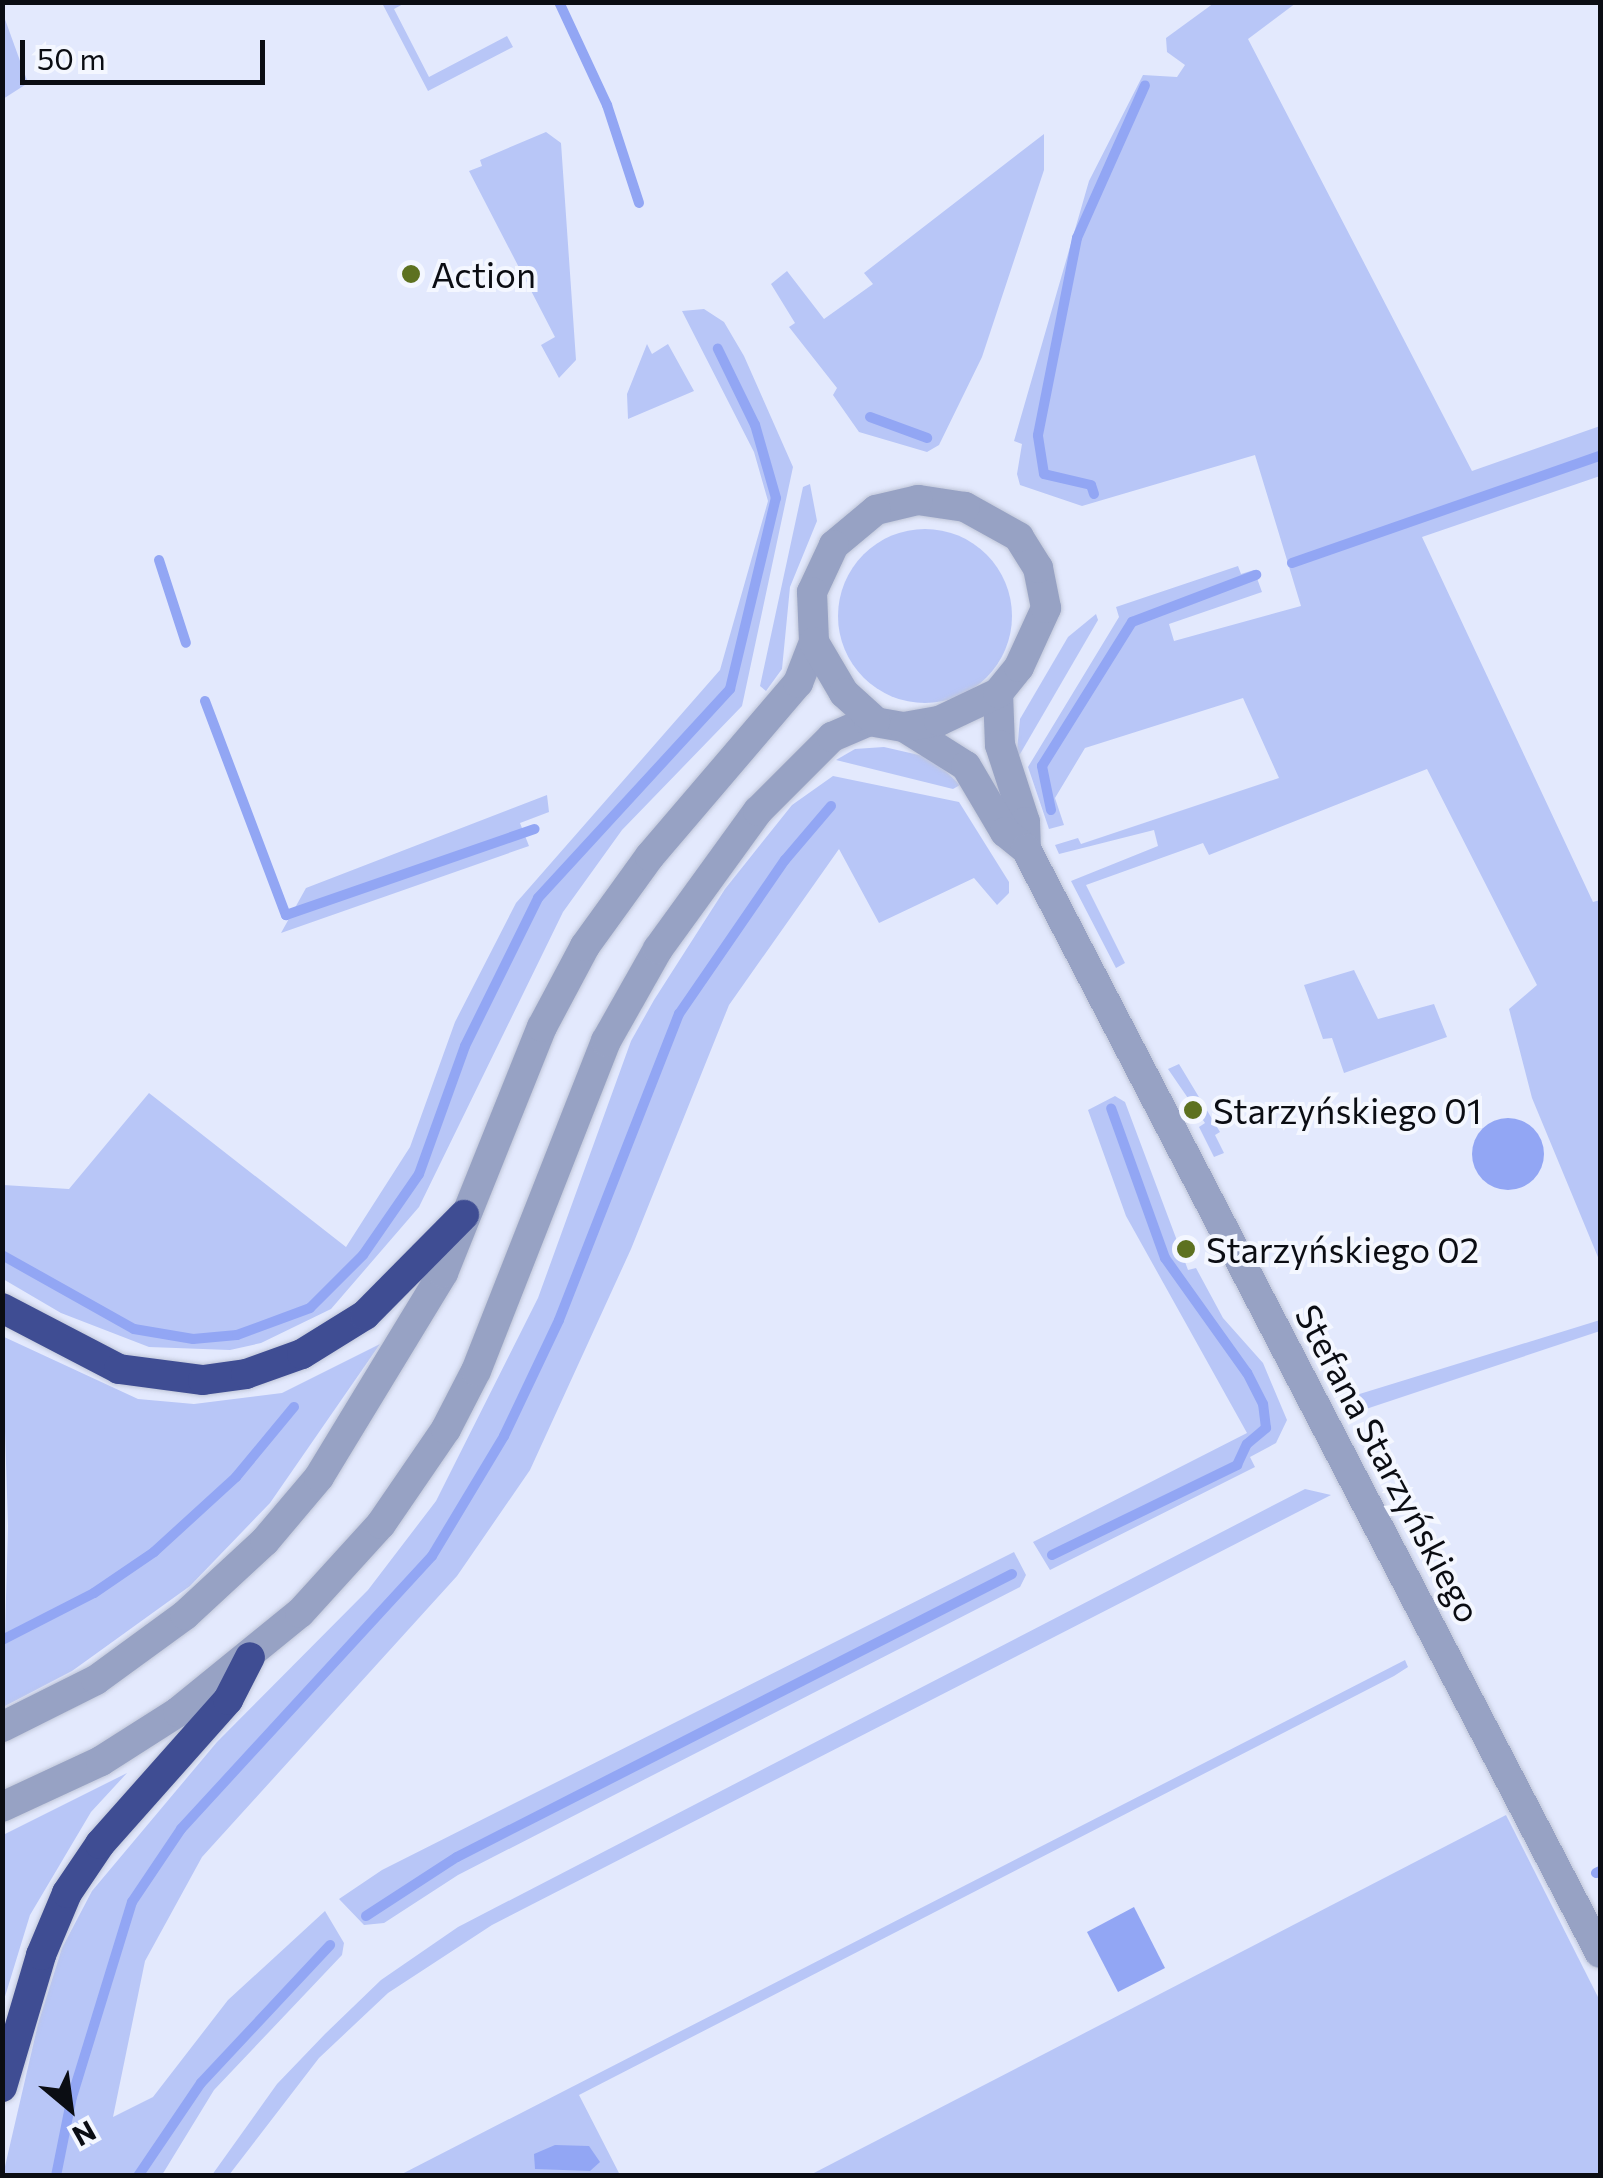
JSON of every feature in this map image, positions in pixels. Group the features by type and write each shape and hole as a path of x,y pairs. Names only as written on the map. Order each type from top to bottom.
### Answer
{"highway":[{"path":"2,1308 119,1369 203,1380 246,1374 315,1348 365,1315 464,1214"},
{"path":"2,2087 40,1955 67,1893 100,1844 218,1713 250,1658"}],"street":[{"path":"2,1727 96,1680 215,1591 265,1541 359,1418 443,1273 542,1027 585,946 650,856 788,696 814,642 817,574 844,534 876,510 904,502 964,507 1019,537 1045,587 1041,624 998,692 957,716 846,729 816,751 758,811 674,924 606,1041 536,1226 446,1428 342,1570 250,1658 101,1761 2,1807"},
{"path":"814,642 844,693 890,724"},
{"name":"Stefana Starzyńskiego","path":"998,692 1000,745 1025,822 1026,849"},
{"name":"Stefana Starzyńskiego","path":"890,724 966,766 1004,832 1026,849 1600,1953"}],"shaded area":[{"path":"382,3 405,3 394,9 429,77 507,36 513,47 428,91"},
{"path":"1214,3 1296,3 1248,39 1472,471 1600,426 1600,476 1422,537 1593,902 1600,900 1600,1262 1532,1098 1509,1009 1537,985 1427,769 1209,855 1203,843 1086,885 1125,963 1116,968 1071,881 1158,846 1154,830 1059,854 1055,845 1078,838 1081,844 1279,778 1243,698 1085,748 1055,798 1064,825 1049,829 1028,767 1119,617 1116,607 1238,566 1241,574 1254,570 1262,592 1169,624 1174,641 1301,606 1255,455 1082,506 1020,485 1017,474 1022,444 1014,441 1089,181 1143,75 1177,77 1185,65 1167,52 1166,38"},
{"path":"2,11 28,83 3,99 2,99"},
{"path":"546,132 561,143 576,360 559,378 541,345 555,337 469,171 482,166 480,160"},
{"path":"1044,134 1044,170 982,357 939,445 927,452 859,432 833,395 837,388 789,327 795,323 771,284 787,271 824,319 873,284 864,273"},
{"path":"704,309 724,322 744,356 793,467 742,706 622,830 563,912 419,1207 331,1309 261,1343 230,1350 149,1347 61,1313 3,1279 3,1185 69,1189 149,1093 346,1247 410,1147 455,1022 516,903 720,670 768,501 754,452 682,311"},
{"path":"647,344 652,354 668,344 694,391 628,419 627,394"},
{"path":"810,484 817,521 790,587 782,669 766,691 760,686 803,487"},
{"path":"925,529 958,535 987,554 1006,583 1012,616 1006,649 987,678 958,697 925,703 892,697 863,678 844,649 838,616 844,583 863,554 892,535"},
{"path":"1096,614 1098,620 1016,761 1020,719 1068,637"},
{"path":"884,747 932,758 960,785 953,789 836,760 855,749"},
{"path":"833,776 959,802 1009,882 1009,893 997,905 974,878 879,923 839,849 729,1005 631,1249 530,1470 457,1576 202,1857 145,1961 113,2117 153,2097 228,2000 325,1911 344,1943 342,1955 214,2090 162,2175 3,2175 38,2024 62,1948 92,1891 217,1742 368,1590 436,1501 538,1298 631,1041 725,889 792,805"},
{"path":"547,795 549,812 520,823 529,846 281,933 306,888"},
{"path":"1354,970 1378,1019 1434,1004 1447,1037 1344,1073 1332,1038 1323,1039 1304,985"},
{"path":"1179,1064 1220,1132 1215,1135 1224,1153 1214,1157 1199,1127 1205,1123 1168,1069"},
{"path":"1115,1096 1125,1102 1188,1270 1196,1268 1223,1318 1263,1363 1287,1420 1276,1443 1250,1457 1255,1467 1050,1570 1033,1542 1247,1433 1126,1216 1088,1110"},
{"path":"1508,1118 1534,1128 1544,1154 1534,1180 1508,1190 1482,1180 1472,1154 1482,1128"},
{"path":"1600,1320 1600,1331 1366,1409 1350,1412 1340,1400"},
{"path":"2,1336 138,1399 194,1404 282,1393 380,1344 270,1503 190,1586 72,1671 3,1707 8,1526"},
{"path":"1305,1489 1331,1495 492,1925 388,1993 319,2058 229,2175 212,2175 277,2084 325,2034 381,1980 458,1927"},
{"path":"1014,1552 1026,1575 1020,1587 458,1875 384,1923 364,1925 339,1899 382,1870"},
{"path":"1405,1660 1408,1667 1394,1676 579,2095 620,2175 398,2176"},
{"path":"127,1773 91,1812 30,1915 3,2003 3,1835"},
{"path":"1506,1815 1600,2001 1600,2175 810,2175"},
{"path":"1134,1907 1165,1968 1118,1992 1087,1932"},
{"path":"555,2145 589,2146 600,2162 590,2171 535,2169 534,2154"}],"waterway":[{"path":"559,2 607,105 639,203"},
{"path":"1094,494 1091,485 1044,474 1038,435 1077,238 1145,85"},
{"path":"2,1255 134,1329 193,1339 237,1335 310,1308 363,1255 419,1174 465,1046 538,898 730,689 776,498 755,425 718,349"},
{"path":"870,417 927,438"},
{"path":"1292,563 1600,456"},
{"path":"159,560 186,643"},
{"path":"1051,810 1042,766 1132,622 1256,575"},
{"path":"205,701 286,915 535,829"},
{"path":"56,2176 72,2097 132,1902 181,1829 432,1556 504,1436 559,1320 679,1014 785,860 831,806"},
{"path":"1052,1555 1237,1465 1247,1444 1266,1428 1263,1404 1247,1373 1165,1258 1111,1108"},
{"path":"2,1640 94,1593 154,1552 236,1477 294,1407"},
{"path":"366,1916 457,1857 1012,1574"},
{"path":"1596,1873 1600,1871"},
{"path":"138,2176 201,2083 330,1945"}],"place":[{"name":"Action","path":"411,274"},
{"name":"Starzyńskiego 01","path":"1193,1110"},
{"name":"Starzyńskiego 02","path":"1186,1249"}]}
